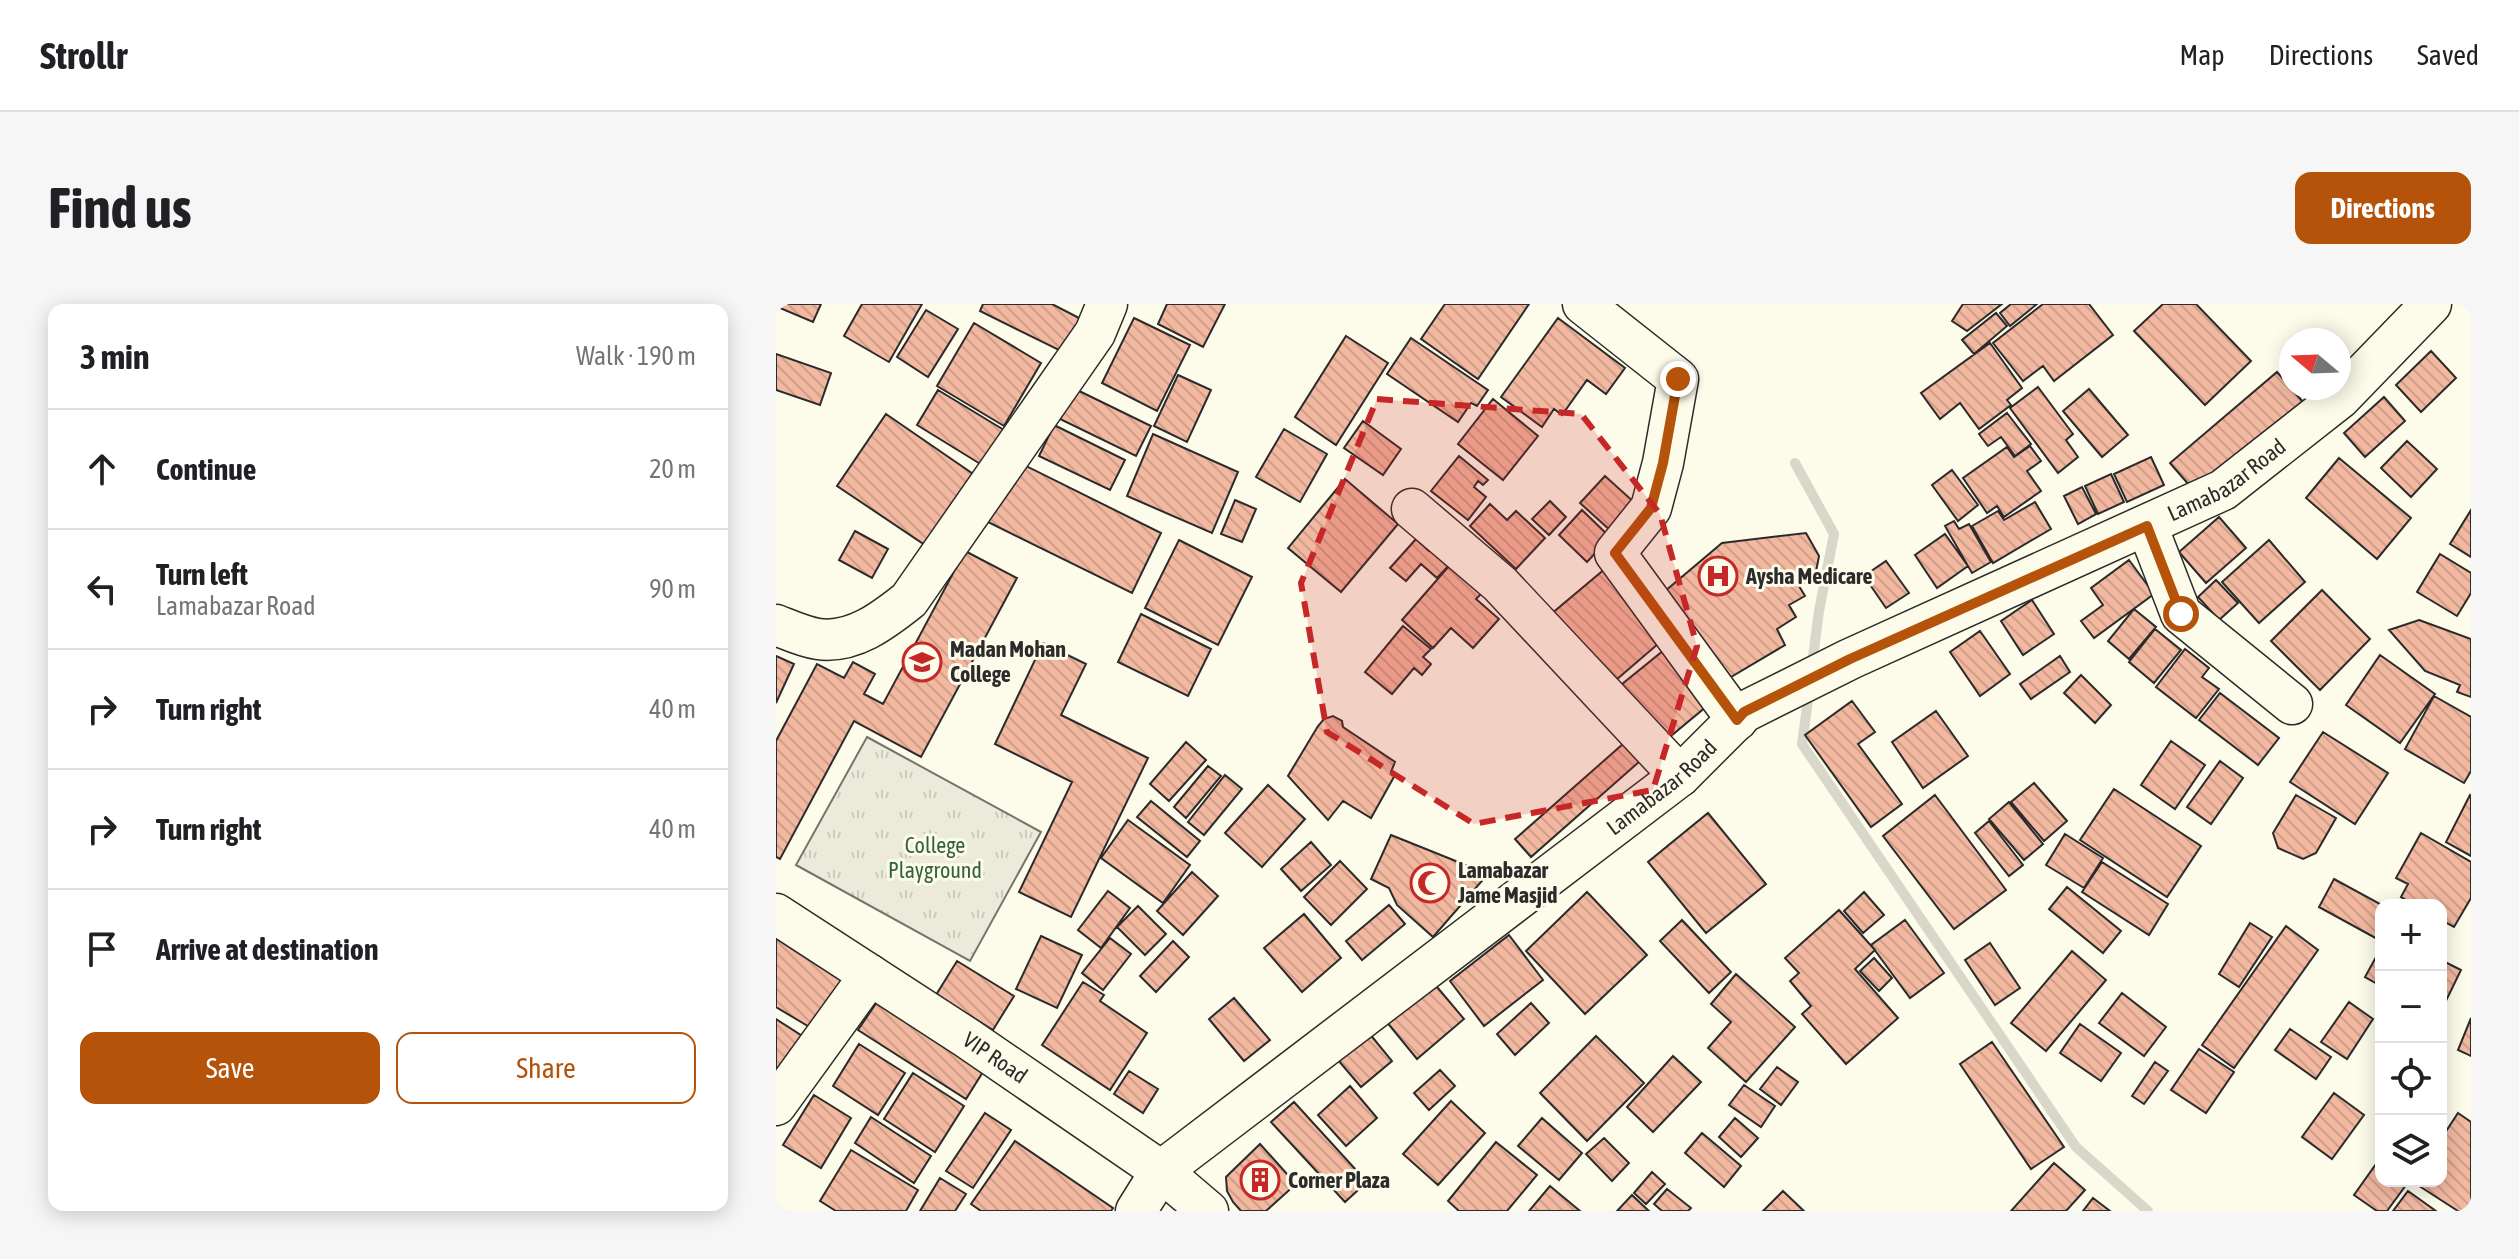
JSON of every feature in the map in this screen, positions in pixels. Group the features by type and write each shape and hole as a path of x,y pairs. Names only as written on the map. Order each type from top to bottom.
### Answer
{"street":[{"path":"776,625 819,639 845,638 880,622 909,600 1095,333 1107,304"},
{"path":"1583,304 1678,379 1663,463 1651,508 1615,553 1741,716"},
{"name":"Lamabazar Road","path":"1161,1171 1680,776 1741,716 1850,659 2223,490 2340,398 2431,304"},
{"path":"1412,509 1500,584 1680,776"},
{"path":"2147,526 2181,614 2292,704"},
{"name":"VIP Road","path":"776,914 967,1038 1161,1171 1208,1211"},
{"path":"776,1105 870,975"},
{"path":"1136,1211 1161,1171"}],"highlighted area":[{"path":"1377,399 1581,414 1660,514 1697,646 1653,790 1474,824 1327,732 1301,583"}],"green space":[{"name":"College Playground","path":"867,737 1041,832 970,961 796,865"}],"building":[{"path":"782,304 821,304 813,322 780,308"},
{"path":"862,304 922,304 889,362 844,336"},
{"path":"983,304 1052,304 1083,320 1067,354 980,311"},
{"path":"1167,304 1225,304 1203,347 1158,324"},
{"path":"1445,304 1529,304 1478,379 1421,339"},
{"path":"1963,304 2002,304 1967,331 1952,321"},
{"path":"2011,304 2037,304 2010,326 2000,313"},
{"path":"2043,304 2089,304 2113,335 2054,381 2043,366 2023,381 1993,343"},
{"path":"2163,304 2196,304 2251,361 2205,405 2134,331"},
{"path":"926,310 958,329 928,377 897,357"},
{"path":"1996,313 2007,326 1974,354 1962,340"},
{"path":"1134,318 1190,345 1157,411 1102,383"},
{"path":"1558,318 1625,368 1606,394 1587,380 1562,415 1554,409 1542,427 1501,397"},
{"path":"974,323 1041,363 1004,426 937,386"},
{"path":"1346,336 1388,363 1336,445 1295,417"},
{"path":"1411,338 1488,390 1477,406 1471,403 1458,422 1387,374"},
{"path":"1990,343 2022,388 2007,400 2011,405 1979,429 1960,403 1940,419 1921,393"},
{"path":"2431,351 2456,378 2421,412 2396,385"},
{"path":"776,354 831,373 820,405 776,390"},
{"path":"2277,372 2279,400 2303,402 2196,493 2170,463"},
{"path":"1178,375 1211,390 1187,442 1154,426"},
{"path":"2038,387 2073,434 2066,440 2078,457 2058,473 2010,408"},
{"path":"1073,388 1151,426 1136,456 1058,418"},
{"path":"2089,389 2128,435 2102,457 2063,411"},
{"path":"938,390 1004,430 982,465 917,425"},
{"path":"2384,397 2405,421 2365,457 2344,433"},
{"path":"1493,399 1538,436 1503,480 1458,444"},
{"path":"2007,413 2031,444 2015,456 2001,437 1988,446 1979,434"},
{"path":"886,414 979,478 931,549 837,486"},
{"path":"1363,421 1401,449 1383,475 1344,448"},
{"path":"1054,425 1125,460 1110,490 1039,456"},
{"path":"1284,429 1327,454 1300,502 1256,477"},
{"path":"1153,434 1238,472 1212,533 1127,496"},
{"path":"2407,441 2437,469 2411,497 2381,468"},
{"path":"2030,446 2041,461 2027,471 2041,491 2004,517 1997,506 1987,513 1963,478 2007,447 2014,457"},
{"path":"1459,456 1488,480 1483,485 1478,481 1474,487 1486,497 1468,520 1431,491"},
{"path":"2151,457 2164,485 2127,502 2114,474"},
{"path":"2339,458 2411,518 2377,559 2306,498"},
{"path":"1014,460 1161,533 1132,593 984,520"},
{"path":"1952,470 1978,505 1958,521 1932,485"},
{"path":"2111,474 2124,502 2098,514 2085,486"},
{"path":"1605,476 1636,504 1611,531 1580,503"},
{"path":"1345,479 1398,524 1341,592 1288,548"},
{"path":"2082,487 2096,514 2078,524 2064,496"},
{"path":"1235,500 1256,509 1242,542 1221,534"},
{"path":"1550,501 1566,517 1549,535 1532,519"},
{"path":"2035,502 2051,529 1993,563 1972,526 1998,511 2004,520"},
{"path":"1490,504 1507,520 1516,511 1545,538 1516,569 1470,526"},
{"path":"1582,510 1610,537 1587,562 1559,535"},
{"path":"2471,510 2471,557 2450,544"},
{"path":"2219,517 2246,548 2206,583 2179,552"},
{"path":"1954,521 1959,529 1969,524 1991,562 1972,573 1945,526"},
{"path":"855,531 888,549 872,578 839,560"},
{"path":"1806,533 1819,556 1815,577 1799,586 1805,596 1789,605 1796,617 1777,629 1785,645 1726,680 1664,592 1722,543"},
{"path":"1945,534 1968,566 1937,588 1915,555"},
{"path":"1416,539 1429,551 1436,543 1454,560 1437,578 1421,564 1406,581 1390,568"},
{"path":"1179,540 1252,577 1218,645 1145,608"},
{"path":"2269,540 2305,582 2259,623 2222,582"},
{"path":"965,551 1017,578 921,757 854,721 780,859 776,857 776,741 817,664 844,678 853,662 875,674 864,694 883,704"},
{"path":"2440,554 2471,573 2471,593 2457,616 2417,592"},
{"path":"1456,558 1488,587 1476,599 1499,619 1473,648 1451,628 1433,648 1402,620"},
{"path":"2129,560 2154,594 2094,638 2081,621 2103,605 2091,588"},
{"path":"1886,561 1909,593 1886,608 1864,576"},
{"path":"1606,568 1665,638 1609,686 1550,615"},
{"path":"2216,580 2238,603 2219,620 2198,597"},
{"path":"2322,590 2370,639 2320,690 2271,641"},
{"path":"2032,600 2054,634 2023,655 2001,621"},
{"path":"2134,609 2156,627 2129,659 2108,641"},
{"path":"1141,614 1211,649 1188,696 1118,662"},
{"path":"2419,620 2471,639 2471,697 2457,692 2460,685 2425,671 2389,630"},
{"path":"1403,626 1431,649 1423,657 1431,664 1422,675 1414,668 1392,694 1365,672"},
{"path":"2155,629 2181,650 2154,683 2129,662"},
{"path":"1980,631 2010,674 1980,696 1950,652"},
{"path":"1043,643 1086,664 1061,715 1148,758 1071,917 1019,892 1072,782 995,744"},
{"path":"1669,646 1713,701 1660,745 1616,689"},
{"path":"2185,649 2209,668 2202,677 2219,689 2196,718 2156,687"},
{"path":"2380,655 2435,694 2400,743 2346,705"},
{"path":"776,656 794,664 776,703"},
{"path":"2060,656 2070,672 2031,699 2020,684"},
{"path":"2081,675 2111,705 2095,723 2064,693"},
{"path":"2220,693 2279,738 2258,765 2199,720"},
{"path":"2434,696 2471,717 2471,771 2464,783 2405,749"},
{"path":"1852,701 1875,732 1858,744 1902,804 1871,827 1805,735"},
{"path":"1936,711 1968,756 1923,788 1892,742"},
{"path":"1333,716 1342,721 1343,727 1395,762 1391,772 1395,775 1371,818 1343,801 1328,820 1288,776 1318,726 1324,719"},
{"path":"2323,732 2388,773 2355,824 2290,782"},
{"path":"1632,736 1648,754 1531,857 1515,839"},
{"path":"2171,741 2205,765 2175,809 2141,785"},
{"path":"1186,742 1206,760 1169,801 1150,784"},
{"path":"2220,761 2243,778 2211,824 2187,807"},
{"path":"1208,766 1221,776 1186,818 1174,807"},
{"path":"1225,775 1242,789 1204,835 1188,822"},
{"path":"2034,783 2067,821 2044,841 2011,802"},
{"path":"1268,785 1305,819 1262,867 1225,833"},
{"path":"2114,789 2201,846 2167,897 2080,840"},
{"path":"1935,795 2006,890 1954,929 1883,836"},
{"path":"2296,795 2336,818 2316,853 2303,859 2278,848 2273,833"},
{"path":"2471,796 2471,856 2446,842"},
{"path":"1151,801 1200,841 1187,857 1137,817"},
{"path":"2009,802 2043,844 2024,860 1989,819"},
{"path":"1708,813 1766,884 1706,933 1648,862"},
{"path":"1128,820 1190,865 1163,903 1101,858"},
{"path":"1989,821 2023,865 2009,876 1975,833"},
{"path":"2421,833 2471,862 2471,898 2454,927 2447,923 2447,899 2404,899 2401,897 2408,884 2396,878"},
{"path":"2065,834 2103,858 2084,888 2046,865"},
{"name":"Lamabazar Jame Masjid","path":"1391,835 1488,874 1433,937 1397,905 1389,888 1371,879"},
{"path":"1311,842 1331,865 1301,891 1281,869"},
{"path":"1340,861 1367,889 1331,925 1304,897"},
{"path":"2102,862 2168,904 2149,935 2082,892"},
{"path":"1192,872 1218,896 1183,935 1157,911"},
{"path":"2334,879 2375,901 2375,938 2319,907"},
{"path":"2067,887 2121,931 2103,953 2049,909"},
{"path":"1108,891 1130,908 1101,948 1078,930"},
{"path":"1587,892 1647,955 1585,1014 1526,951"},
{"path":"1864,892 1884,915 1863,933 1844,911"},
{"path":"1389,905 1405,924 1362,960 1346,941"},
{"path":"1138,906 1166,934 1145,955 1117,927"},
{"path":"1839,910 1875,950 1855,969 1898,1018 1846,1064 1802,1014 1811,1006 1790,981 1799,973 1785,958"},
{"path":"1304,914 1341,958 1302,992 1264,948"},
{"path":"1682,920 1731,972 1709,993 1660,941"},
{"path":"1905,920 1944,973 1910,998 1871,945"},
{"path":"2250,923 2272,937 2239,987 2219,974"},
{"path":"2286,926 2318,950 2234,1068 2202,1045"},
{"path":"776,934 853,981 821,1034 776,1007"},
{"path":"1509,935 1543,980 1484,1026 1450,981"},
{"path":"1041,936 1082,955 1057,1008 1016,989"},
{"path":"1110,938 1131,954 1103,990 1082,973"},
{"path":"1173,941 1189,957 1156,992 1140,976"},
{"path":"1990,943 2020,988 1995,1005 1965,960"},
{"path":"2072,951 2106,980 2046,1051 2011,1023"},
{"path":"1874,958 1892,978 1879,991 1860,971"},
{"path":"2375,959 2375,983 2365,977"},
{"path":"957,961 1014,996 993,1030 936,995"},
{"path":"2447,963 2461,970 2447,999"},
{"path":"1736,974 1795,1027 1746,1082 1708,1048 1731,1022 1711,1004"},
{"path":"1432,981 1464,1019 1417,1059 1386,1021"},
{"path":"1083,982 1104,995 1100,1001 1147,1033 1110,1090 1042,1045"},
{"path":"2122,993 2166,1027 2144,1056 2099,1023"},
{"path":"1234,998 1270,1040 1244,1061 1209,1019"},
{"path":"879,999 986,1067 966,1099 858,1030"},
{"path":"2349,1002 2373,1019 2347,1059 2321,1042"},
{"path":"1531,1003 1549,1023 1515,1055 1497,1034"},
{"path":"2471,1018 2471,1056 2458,1050"},
{"path":"776,1019 807,1039 776,1077"},
{"path":"2080,1024 2121,1053 2101,1081 2060,1053"},
{"path":"2290,1029 2331,1057 2316,1079 2275,1050"},
{"path":"1369,1033 1392,1061 1361,1087 1338,1060"},
{"path":"1596,1036 1644,1083 1587,1141 1540,1093"},
{"path":"1992,1042 2064,1147 2031,1169 1960,1064"},
{"path":"859,1044 905,1073 878,1115 833,1086"},
{"path":"2199,1049 2234,1072 2206,1113 2171,1090"},
{"path":"1673,1056 1701,1082 1653,1132 1627,1107"},
{"path":"2155,1062 2168,1071 2144,1104 2132,1096"},
{"path":"1777,1067 1798,1082 1781,1105 1760,1089"},
{"path":"1440,1070 1455,1086 1429,1110 1414,1093"},
{"path":"1129,1071 1158,1089 1143,1113 1114,1094"},
{"path":"913,1073 964,1106 935,1152 884,1119"},
{"path":"1744,1085 1775,1106 1761,1127 1729,1105"},
{"path":"1350,1086 1377,1118 1346,1146 1318,1115"},
{"path":"2334,1093 2364,1115 2332,1159 2302,1137"},
{"path":"814,1095 851,1118 821,1168 783,1145"},
{"path":"1451,1101 1485,1133 1438,1185 1403,1154"},
{"path":"1294,1102 1367,1182 1345,1202 1271,1122"},
{"path":"985,1113 1011,1130 973,1188 946,1171"},
{"path":"2458,1113 2471,1122 2471,1211 2458,1211 2421,1187 2447,1187 2447,1130"},
{"path":"871,1117 931,1156 914,1183 855,1143"},
{"path":"1542,1118 1582,1153 1559,1180 1518,1146"},
{"path":"1735,1118 1758,1138 1741,1157 1719,1137"},
{"path":"1702,1133 1741,1166 1724,1187 1685,1153"},
{"path":"1604,1138 1629,1163 1612,1181 1586,1154"},
{"path":"1015,1141 1113,1208 1111,1211 981,1211 971,1204"},
{"path":"1496,1142 1537,1175 1507,1211 1459,1211 1448,1201"},
{"name":"Corner Plaza","path":"1260,1144 1296,1184 1266,1211 1241,1211 1227,1191 1226,1177"},
{"path":"851,1150 918,1190 906,1211 836,1211 820,1201"},
{"path":"2054,1163 2085,1190 2066,1211 2011,1211"},
{"path":"2375,1165 2375,1187 2405,1187 2387,1211 2377,1211 2354,1195"},
{"path":"1652,1172 1665,1184 1646,1204 1634,1193"},
{"path":"940,1178 966,1194 955,1211 920,1211"},
{"path":"1550,1186 1580,1211 1529,1211"},
{"path":"1667,1189 1691,1208 1688,1211 1662,1211 1654,1204"},
{"path":"1783,1191 1804,1211 1763,1211"},
{"path":"2408,1191 2436,1211 2393,1211"},
{"path":"1632,1195 1649,1211 1617,1211"},
{"path":"2093,1198 2110,1211 2083,1211"}],"waterway":[{"path":"1795,463 1834,534 1812,665"},
{"path":"1809,693 1802,744 2076,1147 2148,1211"}],"place":[{"name":"Aysha Medicare","path":"1718,576"},
{"name":"Madan Mohan College","path":"922,662"},
{"name":"Lamabazar Jame Masjid","path":"1430,883"},
{"name":"Corner Plaza","path":"1260,1180"}],"route":[{"path":"1678,379 1663,463 1651,508 1615,553 1737,720 1744,712 1850,659 2147,526 2181,614"}]}
